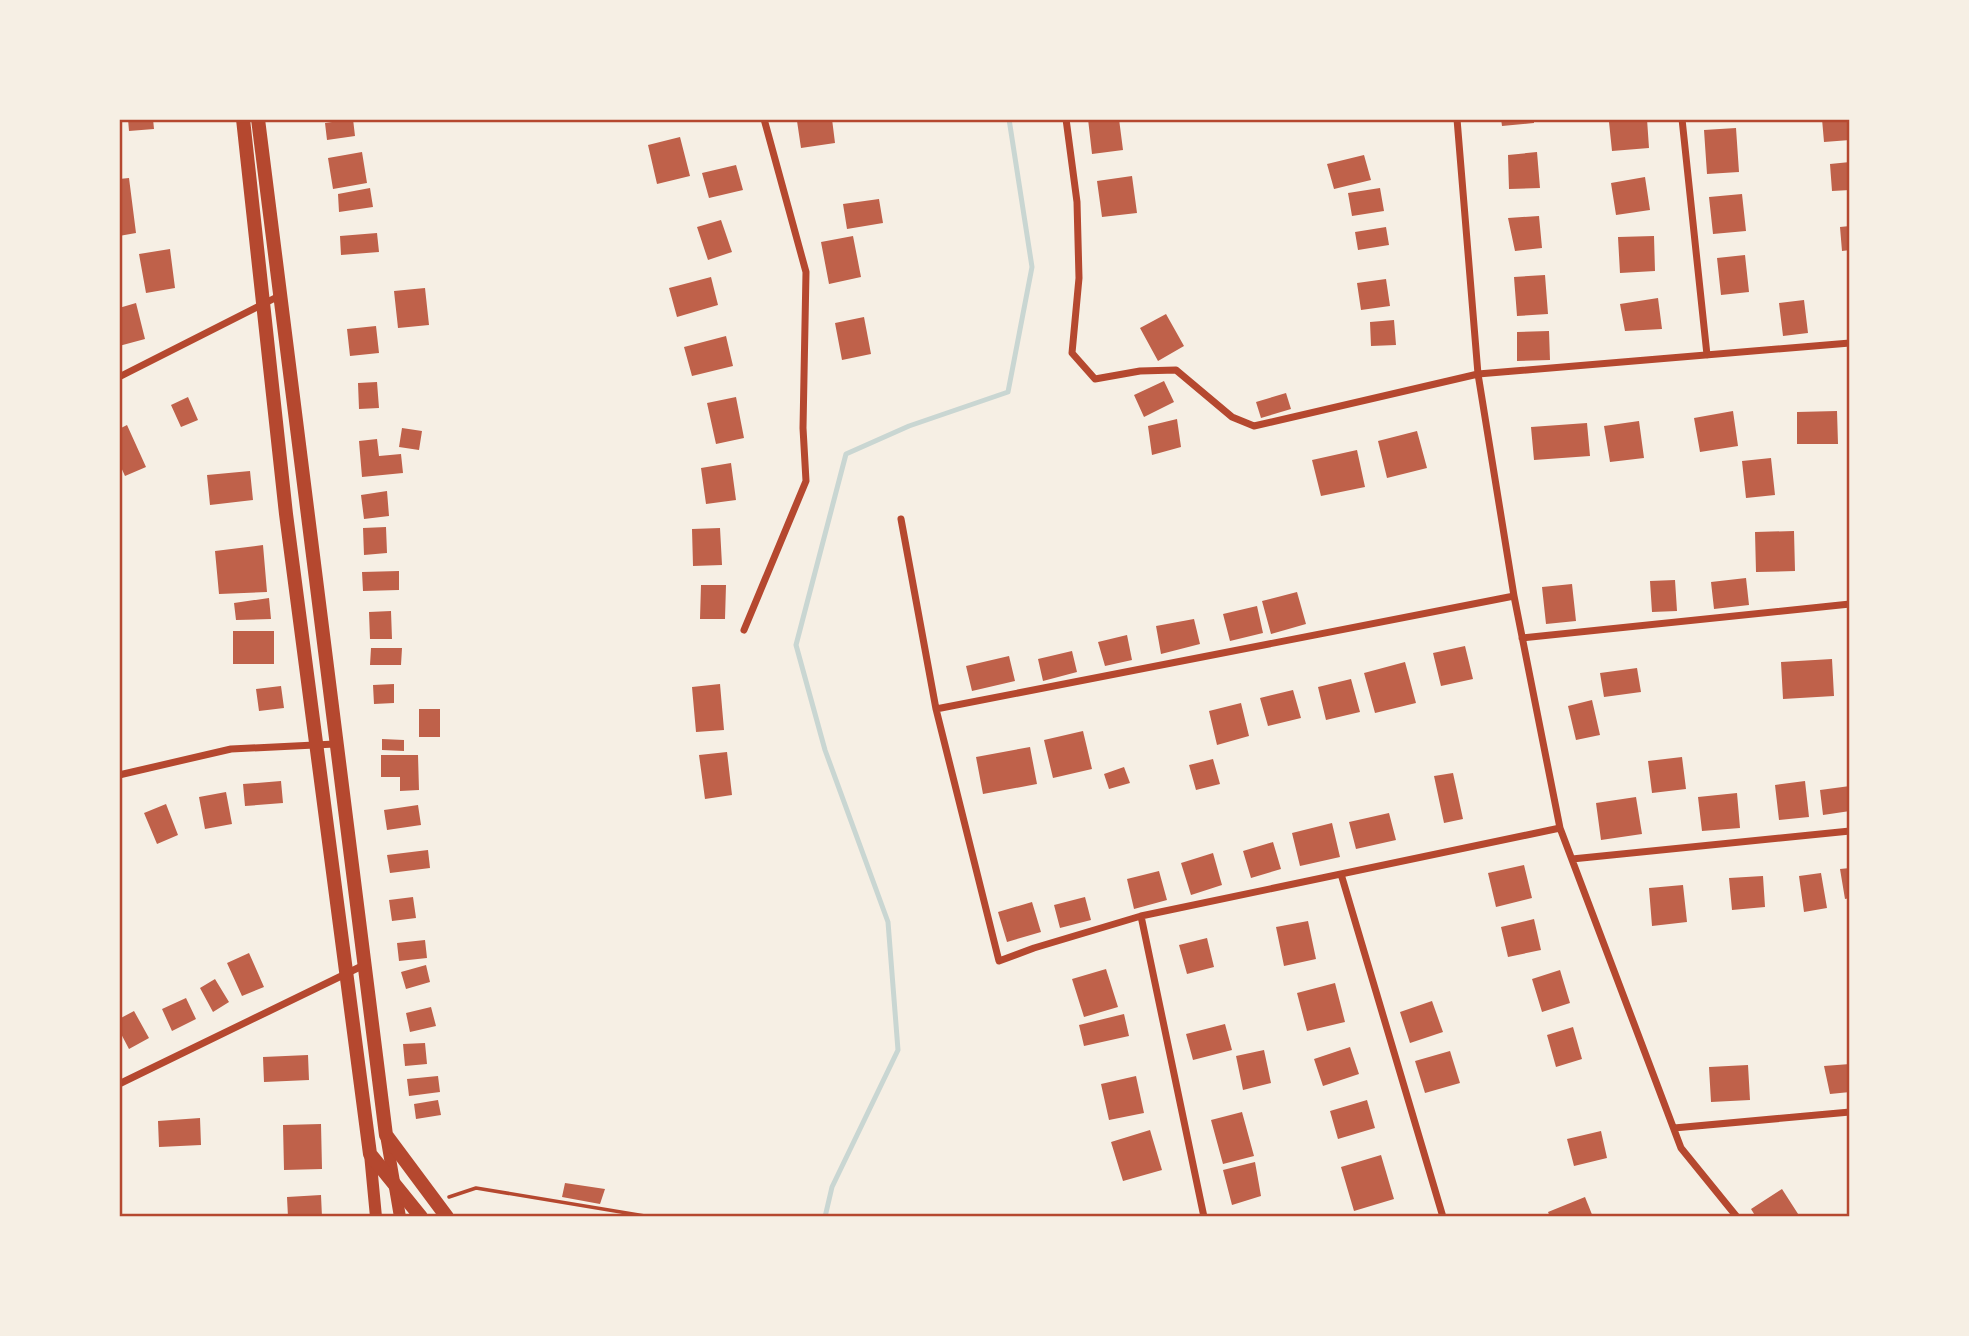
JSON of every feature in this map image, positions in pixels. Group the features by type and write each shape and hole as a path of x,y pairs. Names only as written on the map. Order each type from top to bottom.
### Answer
{"main road":[{"path":"243,119 286,514 370,1154 421,1217"},
{"path":"258,119 386,1135 447,1217"}],"street":[{"path":"744,630 806,481 803,428 806,272 764,119"},
{"path":"1066,119 1077,202 1079,278 1072,353 1095,379 1140,371 1176,370 1208,394 1231,417 1254,426 1478,374 1850,343"},
{"path":"1457,119 1478,374 1514,596 1560,828 1681,1148 1737,1217"},
{"path":"1682,119 1707,355"},
{"path":"119,377 280,295"},
{"path":"901,519 936,709 999,961 1141,916 1560,828"},
{"path":"936,709 1514,596"},
{"path":"1522,638 1850,604"},
{"path":"119,775 231,749 335,744"},
{"path":"1572,859 1850,831"},
{"path":"1341,874 1443,1217"},
{"path":"1141,916 1204,1217"},
{"path":"119,1084 364,965"},
{"path":"1674,1128 1850,1112"},
{"path":"386,1135 400,1217"},
{"path":"370,1154 376,1217"}],"path":[{"path":"435,1202 476,1188 651,1217"}],"building":[{"path":"128,119 153,119 154,129 129,131"},
{"path":"353,119 355,136 327,140 325,123"},
{"path":"832,119 835,143 801,148 797,121"},
{"path":"1088,119 1119,119 1123,150 1092,154"},
{"path":"1501,119 1534,119 1534,123 1502,126"},
{"path":"1647,119 1649,148 1612,151 1609,122"},
{"path":"1822,119 1850,119 1850,140 1824,142"},
{"path":"1736,128 1739,172 1707,174 1704,130"},
{"path":"680,137 690,176 657,184 648,145"},
{"path":"362,152 367,183 333,189 328,158"},
{"path":"1537,152 1540,188 1509,189 1508,155"},
{"path":"1364,155 1371,180 1334,189 1327,164"},
{"path":"1850,162 1850,190 1832,191 1830,164"},
{"path":"736,165 743,190 709,198 702,173"},
{"path":"1132,176 1137,213 1102,217 1097,181"},
{"path":"1645,177 1650,210 1616,215 1611,183"},
{"path":"129,178 136,233 119,236 119,179"},
{"path":"370,188 373,207 339,212 338,194"},
{"path":"1380,188 1384,211 1352,216 1348,193"},
{"path":"1742,194 1746,231 1713,234 1709,197"},
{"path":"879,199 883,223 847,229 843,204"},
{"path":"1539,216 1542,248 1515,251 1508,218"},
{"path":"721,220 732,252 708,260 697,227"},
{"path":"1850,226 1850,250 1842,251 1840,227"},
{"path":"1386,227 1389,245 1358,250 1355,232"},
{"path":"377,233 379,252 341,255 340,236"},
{"path":"853,236 861,277 829,284 821,242"},
{"path":"1654,236 1655,271 1620,273 1618,237"},
{"path":"170,249 175,288 146,293 139,254"},
{"path":"1745,255 1749,292 1721,295 1717,258"},
{"path":"1545,275 1548,314 1517,316 1514,277"},
{"path":"711,277 718,305 677,317 669,288"},
{"path":"1386,279 1390,306 1361,310 1357,283"},
{"path":"425,288 429,325 398,328 394,291"},
{"path":"1658,298 1662,329 1625,331 1620,304"},
{"path":"1804,300 1808,333 1783,336 1779,303"},
{"path":"136,303 145,339 119,346 119,308"},
{"path":"1166,314 1184,346 1158,361 1140,328"},
{"path":"864,317 871,354 842,360 835,323"},
{"path":"1394,320 1396,345 1371,346 1370,322"},
{"path":"376,326 379,353 350,356 347,329"},
{"path":"1549,331 1550,360 1517,361 1517,332"},
{"path":"726,336 733,366 692,376 684,347"},
{"path":"1164,381 1174,402 1144,417 1134,395"},
{"path":"377,382 379,408 359,409 358,383"},
{"path":"1286,393 1291,409 1261,418 1256,402"},
{"path":"188,397 198,420 181,427 171,405"},
{"path":"736,397 744,438 716,444 707,403"},
{"path":"1733,411 1738,446 1700,452 1694,418"},
{"path":"1837,411 1838,444 1797,444 1797,412"},
{"path":"1177,419 1181,447 1152,455 1148,426"},
{"path":"1639,421 1644,458 1610,462 1604,426"},
{"path":"1587,423 1590,456 1534,460 1531,427"},
{"path":"127,425 146,467 125,476 119,463 119,429"},
{"path":"402,428 422,431 419,450 399,447"},
{"path":"1417,431 1427,468 1387,478 1378,441"},
{"path":"377,439 379,456 401,454 403,473 362,477 359,441"},
{"path":"1357,450 1365,487 1321,496 1312,460"},
{"path":"1771,458 1775,495 1746,498 1742,461"},
{"path":"731,463 736,500 706,504 701,468"},
{"path":"250,471 253,500 210,505 207,475"},
{"path":"387,491 389,516 364,519 361,495"},
{"path":"386,527 387,553 364,555 363,528"},
{"path":"720,528 722,565 693,566 692,529"},
{"path":"1794,531 1795,571 1756,572 1755,532"},
{"path":"263,545 267,592 219,594 215,551"},
{"path":"399,571 399,590 363,591 362,572"},
{"path":"1746,578 1749,605 1714,609 1711,582"},
{"path":"1675,580 1677,611 1652,612 1650,581"},
{"path":"1572,584 1576,621 1546,624 1542,587"},
{"path":"701,585 726,585 725,619 700,619"},
{"path":"1297,592 1306,624 1271,634 1262,601"},
{"path":"269,598 271,619 236,620 234,603"},
{"path":"1257,606 1263,633 1230,641 1223,614"},
{"path":"391,611 392,639 370,639 369,612"},
{"path":"1194,619 1200,644 1161,654 1156,626"},
{"path":"233,631 274,631 274,664 233,664"},
{"path":"1127,635 1132,660 1105,666 1098,642"},
{"path":"1465,646 1473,679 1441,686 1433,653"},
{"path":"371,648 402,648 401,665 370,665"},
{"path":"1072,651 1077,672 1043,681 1038,659"},
{"path":"1009,656 1015,681 972,691 966,666"},
{"path":"1832,659 1834,696 1783,699 1781,662"},
{"path":"1405,662 1416,703 1375,713 1364,673"},
{"path":"1637,668 1641,692 1604,697 1600,673"},
{"path":"1351,679 1360,712 1326,720 1318,687"},
{"path":"394,684 394,703 374,704 373,685"},
{"path":"720,684 724,730 696,732 692,687"},
{"path":"281,686 284,708 259,711 256,689"},
{"path":"1293,690 1301,718 1268,726 1260,698"},
{"path":"1592,700 1600,735 1576,740 1568,706"},
{"path":"1241,703 1249,736 1217,745 1209,711"},
{"path":"419,709 440,709 440,737 419,737"},
{"path":"1083,731 1092,769 1053,778 1044,740"},
{"path":"382,739 404,740 404,751 382,750"},
{"path":"1030,747 1037,784 983,794 976,757"},
{"path":"727,752 732,795 705,799 699,755"},
{"path":"381,755 418,755 419,790 400,791 400,777 381,777"},
{"path":"1682,757 1686,789 1652,793 1648,761"},
{"path":"1213,759 1220,784 1196,790 1189,765"},
{"path":"1124,767 1130,783 1109,789 1104,774"},
{"path":"1453,773 1463,819 1444,823 1434,776"},
{"path":"281,781 283,803 245,806 243,784"},
{"path":"1805,781 1809,817 1779,820 1775,785"},
{"path":"1850,786 1850,811 1823,815 1820,790"},
{"path":"226,792 232,824 205,829 199,797"},
{"path":"1737,793 1740,828 1702,831 1698,797"},
{"path":"1636,797 1642,834 1601,840 1596,803"},
{"path":"166,804 178,835 157,844 144,813"},
{"path":"418,805 421,825 387,830 384,810"},
{"path":"1389,813 1396,840 1356,849 1349,822"},
{"path":"1332,823 1340,857 1300,866 1292,833"},
{"path":"1273,842 1281,869 1251,878 1243,851"},
{"path":"428,850 430,868 390,873 387,855"},
{"path":"1213,853 1222,885 1191,895 1181,863"},
{"path":"1524,865 1532,898 1496,907 1488,873"},
{"path":"1850,868 1850,898 1845,899 1840,869"},
{"path":"1159,871 1167,900 1134,909 1127,879"},
{"path":"1821,873 1827,908 1804,912 1799,876"},
{"path":"1763,876 1765,907 1732,910 1729,878"},
{"path":"1683,885 1687,922 1652,926 1649,888"},
{"path":"413,897 416,918 392,921 389,900"},
{"path":"1085,897 1091,920 1060,928 1054,905"},
{"path":"1032,902 1041,932 1007,942 998,912"},
{"path":"1534,919 1541,950 1508,957 1501,927"},
{"path":"1308,921 1316,959 1284,966 1276,927"},
{"path":"1207,938 1214,967 1187,974 1179,945"},
{"path":"425,940 427,958 399,961 397,943"},
{"path":"249,953 264,987 242,996 227,963"},
{"path":"426,965 430,982 406,989 401,972"},
{"path":"1106,969 1118,1007 1084,1017 1072,979"},
{"path":"1560,970 1570,1003 1542,1012 1532,979"},
{"path":"215,979 229,1002 213,1012 200,988"},
{"path":"1335,983 1345,1022 1307,1031 1297,993"},
{"path":"186,998 196,1019 172,1031 162,1009"},
{"path":"1432,1001 1443,1032 1410,1043 1400,1012"},
{"path":"431,1007 436,1026 410,1032 406,1013"},
{"path":"134,1011 149,1038 129,1049 119,1030 119,1019"},
{"path":"1124,1014 1129,1036 1084,1046 1079,1025"},
{"path":"1225,1024 1232,1050 1193,1060 1186,1034"},
{"path":"1573,1027 1582,1059 1556,1067 1547,1035"},
{"path":"425,1043 427,1064 405,1066 403,1044"},
{"path":"1350,1047 1359,1074 1323,1086 1314,1059"},
{"path":"1264,1050 1271,1083 1243,1090 1236,1056"},
{"path":"1450,1051 1460,1083 1425,1093 1415,1061"},
{"path":"308,1055 309,1080 264,1082 263,1057"},
{"path":"1850,1064 1850,1092 1830,1094 1824,1066"},
{"path":"1748,1065 1750,1100 1711,1102 1709,1067"},
{"path":"438,1076 440,1092 409,1096 407,1079"},
{"path":"1136,1076 1144,1113 1109,1120 1101,1084"},
{"path":"438,1100 441,1115 416,1119 414,1104"},
{"path":"1367,1100 1375,1128 1338,1139 1330,1111"},
{"path":"1242,1112 1254,1156 1223,1164 1211,1120"},
{"path":"200,1118 201,1145 159,1147 158,1121"},
{"path":"321,1124 322,1169 284,1170 283,1125"},
{"path":"1150,1130 1162,1170 1123,1181 1111,1142"},
{"path":"1601,1131 1607,1158 1574,1166 1567,1139"},
{"path":"1381,1155 1394,1199 1354,1211 1341,1167"},
{"path":"1255,1162 1261,1196 1232,1205 1223,1170"},
{"path":"565,1183 605,1189 600,1204 562,1197"},
{"path":"1782,1189 1800,1217 1756,1217 1751,1209"},
{"path":"321,1195 322,1217 288,1217 287,1197"},
{"path":"1585,1197 1593,1217 1550,1217 1548,1212"}],"waterway":[{"path":"825,1217 832,1187 898,1050 888,922 825,750 796,645 846,454 909,426 1008,392 1032,267 1009,119"}]}
